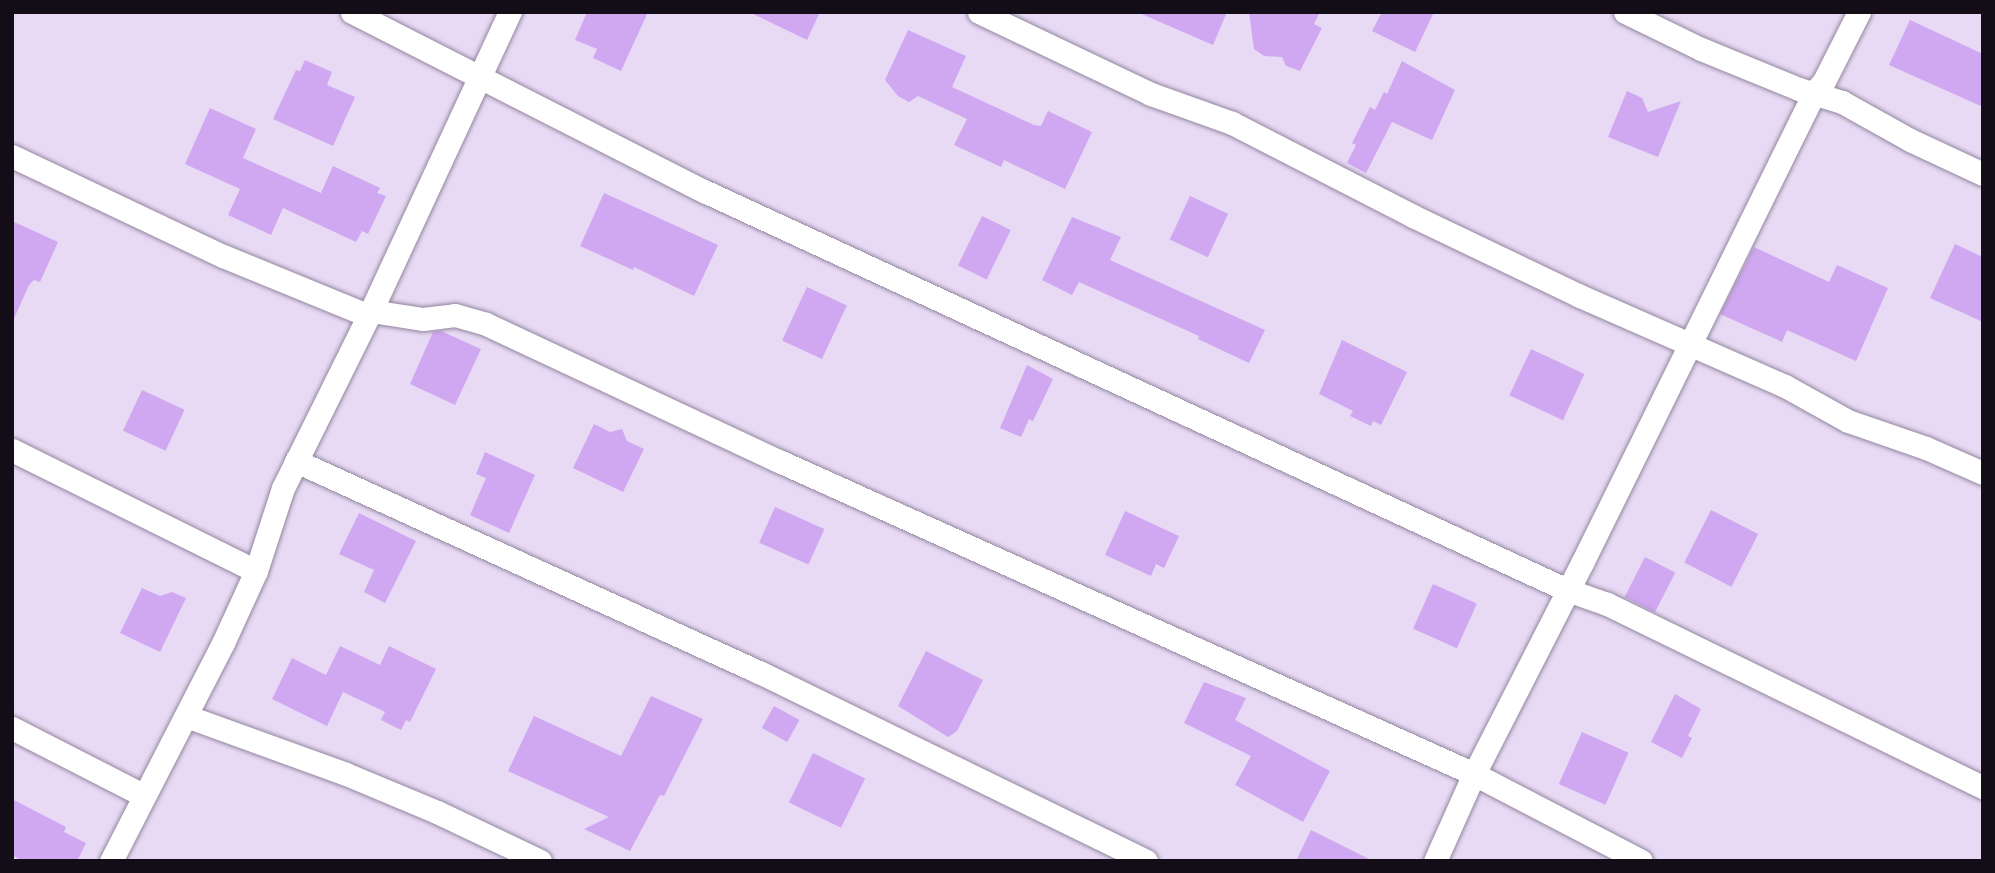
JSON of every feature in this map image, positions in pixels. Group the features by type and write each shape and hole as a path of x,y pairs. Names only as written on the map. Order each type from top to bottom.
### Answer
{"street":[{"path":"352,12 704,191 1567,590 1607,604 1983,787"},
{"path":"111,861 186,716 256,571 283,488 370,314 509,12"},
{"path":"979,12 1151,94 1232,123 1413,216 1690,346 1785,386 1848,421 1926,448 1983,473"},
{"path":"1625,12 1701,50 1842,102 1910,140 1983,174"},
{"path":"1435,861 1474,774 1814,93 1824,81 1858,12"},
{"path":"12,156 223,256 370,314 423,319 455,315 486,324 791,467 1474,774 1642,861"},
{"path":"12,450 256,571"},
{"path":"296,461 763,674 1146,861"},
{"path":"186,716 369,784 437,812 540,861"},
{"path":"12,728 144,795"}],"building":[{"path":"587,12 648,12 621,71 593,58 597,49 575,40"},
{"path":"749,12 820,12 807,40"},
{"path":"1137,12 1227,12 1213,45"},
{"path":"1249,12 1320,12 1314,24 1322,28 1300,71 1286,66 1282,57 1264,56 1254,49"},
{"path":"1382,12 1434,12 1415,52 1372,31"},
{"path":"1910,20 1983,54 1983,107 1889,65"},
{"path":"908,30 966,56 952,87 1034,125 1041,126 1048,111 1092,132 1065,189 1004,160 1001,167 954,145 967,119 918,96 909,102 898,96 885,80"},
{"path":"305,60 332,72 327,85 355,97 333,146 273,119 296,70 300,71"},
{"path":"1402,61 1455,90 1432,140 1392,122 1366,173 1347,163 1356,145 1352,143 1370,107 1375,110 1384,92 1387,94"},
{"path":"1627,91 1642,98 1648,112 1681,101 1658,157 1608,137"},
{"path":"210,108 256,129 243,158 321,193 333,166 380,188 377,193 386,196 368,234 362,231 356,242 283,208 271,235 228,215 240,189 185,164"},
{"path":"604,193 718,245 694,296 634,267 633,270 580,246"},
{"path":"1190,196 1228,214 1208,257 1170,240"},
{"path":"982,216 1011,230 987,279 958,265"},
{"path":"1072,217 1121,237 1110,260 1265,330 1249,363 1198,339 1199,336 1079,282 1072,295 1042,280"},
{"path":"12,221 58,242 40,282 34,280 29,285 12,323"},
{"path":"1955,244 1983,257 1983,322 1930,298"},
{"path":"1754,247 1829,282 1837,265 1888,288 1856,361 1787,330 1782,342 1720,314"},
{"path":"807,287 847,306 822,359 782,340"},
{"path":"441,331 481,349 455,405 410,384 433,332"},
{"path":"1342,340 1407,372 1381,425 1373,421 1371,426 1350,416 1353,411 1319,394"},
{"path":"1531,349 1584,374 1563,420 1509,395"},
{"path":"1027,365 1053,379 1033,421 1029,419 1021,437 1000,428"},
{"path":"142,390 185,410 166,451 123,431"},
{"path":"594,424 610,432 622,429 627,441 644,449 623,492 573,468"},
{"path":"485,452 535,475 509,533 470,515 486,478 476,474"},
{"path":"775,507 824,529 808,565 759,543"},
{"path":"1711,510 1758,534 1731,587 1684,563"},
{"path":"1125,511 1179,536 1164,568 1156,564 1151,576 1105,555"},
{"path":"359,513 416,541 385,603 364,592 374,570 339,554"},
{"path":"1645,557 1675,572 1655,613 1625,597"},
{"path":"1433,584 1477,604 1457,648 1413,629"},
{"path":"142,588 160,596 172,592 186,598 160,652 120,633"},
{"path":"340,646 380,665 389,646 436,669 410,722 406,720 401,730 381,720 385,712 343,692 327,726 272,699 292,658 326,675"},
{"path":"926,651 983,680 957,731 948,737 898,706"},
{"path":"1204,682 1246,698 1235,720 1330,771 1303,822 1235,785 1251,756 1184,723"},
{"path":"1675,694 1701,709 1688,736 1692,738 1682,758 1651,742"},
{"path":"651,696 703,719 664,796 660,795 630,851 584,829 609,817 508,771 534,716 621,756"},
{"path":"774,706 799,720 787,742 762,728"},
{"path":"1582,732 1629,753 1605,805 1559,784"},
{"path":"813,753 865,778 841,828 789,802"},
{"path":"12,799 66,827 64,832 86,843 77,861 23,861 12,855"},
{"path":"1311,830 1373,861 1296,861"}]}
